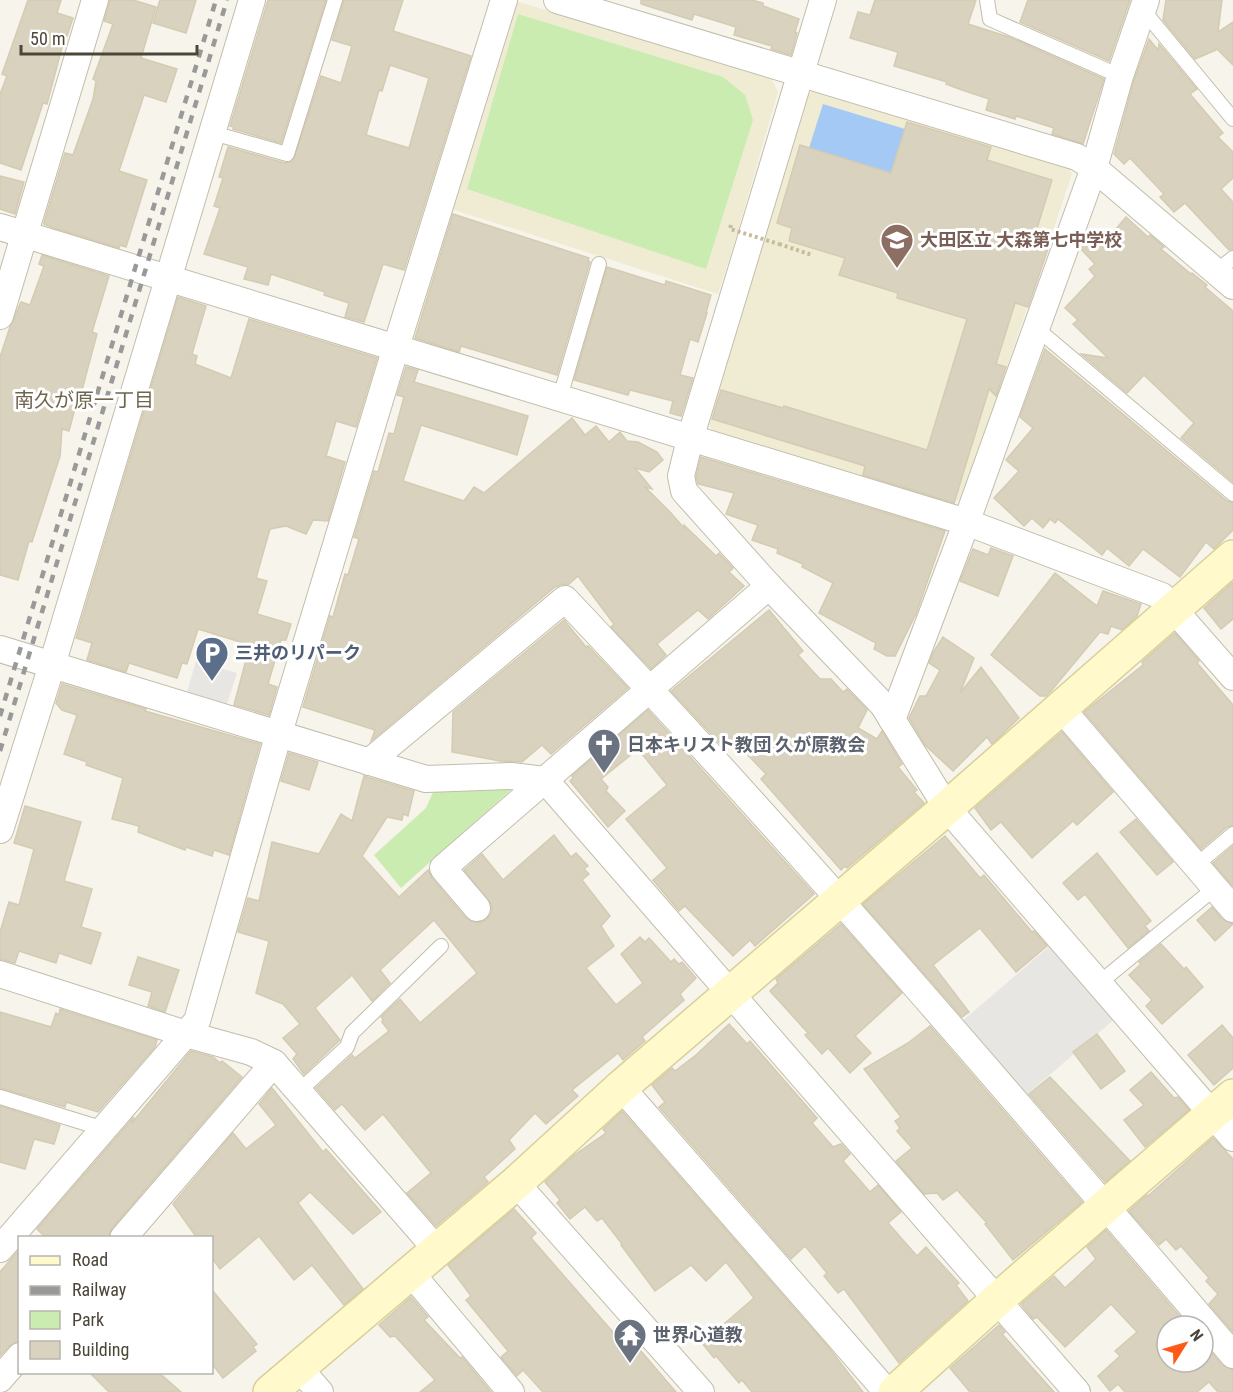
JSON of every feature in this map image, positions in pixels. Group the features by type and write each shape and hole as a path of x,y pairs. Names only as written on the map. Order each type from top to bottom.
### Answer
{"street":[{"path":"0,316 95,0"},
{"path":"0,830 52,665 252,0"},
{"path":"0,1249 197,1021 279,733 504,0"},
{"path":"557,0 1077,157 1228,272"},
{"path":"823,0 690,439 681,476 684,491 883,705 947,808 1098,984 1226,1116 1107,1207 997,1300 895,1392"},
{"path":"892,720 1094,168 1120,76 1144,5"},
{"path":"0,228 966,522 1162,596 1233,677"},
{"path":"270,1392 516,1183 621,1087 841,900 1233,557"},
{"path":"477,908 443,868 770,586"},
{"path":"369,762 565,599 841,900 1233,1354"},
{"path":"0,649 426,779 511,776 545,780 1077,1392"},
{"path":"1060,707 1233,909"},
{"path":"0,974 186,1034 251,1052 273,1063 437,1250"},
{"path":"125,1236 273,1063"},
{"path":"621,1087 887,1392"},
{"path":"516,1183 701,1392"},
{"path":"410,1272 511,1392"},
{"path":"0,1379 18,1358"},
{"path":"298,1367 320,1392"}],"lane":[{"path":"213,132 287,154 335,0"},
{"path":"987,0 990,19 1120,76"},
{"path":"1144,5 1233,119"},
{"path":"560,397 599,264"},
{"path":"1036,328 1233,494"},
{"path":"1195,866 1233,834"},
{"path":"1098,984 1215,888"},
{"path":"298,1092 347,1047 352,1033 441,946"},
{"path":"0,1097 104,1129"}],"path":[{"path":"732,225 730,229 812,255"}],"shaded area":[{"name":"大田区立 大森第七中学校","path":"516,1 771,78 778,92 739,227 763,235 806,96 816,89 1068,165 1072,174 964,495 953,504 713,431 707,422 761,243 737,235 718,294 448,208"},
{"name":"三井のリパーク","path":"196,661 237,673 227,704 187,692"},
{"path":"1052,944 1116,1018 1017,1103 953,1029"}],"green space":[{"path":"518,14 723,77 745,95 753,120 706,269 467,189"},
{"path":"513,788 401,888 374,855 426,808 434,790"}],"water":[{"path":"823,104 905,129 891,173 809,148"}],"building":[{"path":"28,0 61,0 57,13 73,18 67,36 65,36 47,104 43,103 21,170 0,163 0,94 7,76 2,74"},
{"path":"110,0 133,0 156,7 141,58 177,69 166,102 144,95 119,171 147,180 126,247 120,245 119,248 44,224 65,153 73,155 93,99 96,81 93,79 113,24 104,21"},
{"path":"160,0 196,0 186,33 153,23"},
{"path":"268,0 326,0 281,143 233,129 234,127 230,126"},
{"path":"344,0 403,0 393,31 471,56 404,270 383,264 364,322 345,317 349,303 324,295 325,292 271,274 268,285 244,279 248,267 204,254 220,208 214,206 223,178 219,177 228,147 285,163 293,161 321,76 341,83 352,46 332,40","holes":["390,65 429,78 409,148 366,135 379,90 382,91"]},
{"path":"641,0 752,0 763,3 763,6 799,19 791,55 771,49 772,46 734,35 736,27 694,14 692,20 641,4"},
{"path":"875,0 976,0 968,24 1009,37 1104,79 1083,144 1052,134 1054,128 1016,116 1015,119 986,110 989,99 946,84 947,82 894,66 898,52 850,38 858,12 870,15"},
{"path":"1028,0 1130,0 1109,61 1020,22"},
{"path":"1166,0 1222,0 1218,32 1233,22 1233,65 1216,48 1195,59 1163,20"},
{"path":"1149,39 1158,50 1159,44 1197,89 1190,94 1223,133 1218,137 1233,152 1233,178 1221,189 1233,202 1233,249 1229,250 1185,203 1174,212 1160,197 1164,194 1130,158 1124,164 1114,154 1134,80"},
{"path":"907,122 991,147 987,160 1052,180 1034,238 1050,243 1028,307 1015,303 996,364 1006,367 996,396 989,389 954,503 863,475 865,466 712,419 721,390 783,408 784,406 927,450 967,319 897,298 898,293 839,275 845,258 789,241 792,228 777,223 800,145 891,173"},
{"path":"0,176 24,182 15,214 0,209"},
{"path":"453,214 589,258 590,262 557,375 461,346 459,352 415,338"},
{"path":"1126,217 1148,237 1150,235 1164,247 1161,249 1207,285 1205,287 1233,311 1233,482 1181,438 1194,423 1144,375 1127,393 1081,354 1108,358 1073,324 1078,320 1065,308 1095,276 1089,269 1095,264 1081,249 1084,239 1093,231 1104,243"},
{"path":"42,255 109,276 92,332 97,334 82,390 80,390 69,431 62,429 60,456 32,542 29,541 18,580 0,575 0,357 21,302 30,305 44,266 39,264"},
{"path":"607,267 665,285 666,281 711,295 698,342 690,339 680,375 693,378 681,416 670,413 673,401 630,390 628,395 574,380"},
{"path":"178,297 206,306 192,354 197,356 195,364 231,378 249,319 377,358 356,427 336,421 326,456 345,462 328,521 313,520 306,534 286,526 270,529 256,578 267,581 257,614 291,624 286,640 281,640 268,684 277,687 269,715 234,705 250,645 198,629 187,664 182,663 177,678 129,663 126,672 87,660 92,643 76,638"},
{"path":"1045,349 1227,501 1233,503 1233,530 1214,549 1206,542 1180,577 1143,549 1129,566 1107,548 1102,555 1058,519 1055,523 1050,519 1043,528 1032,518 1024,526 994,498 1019,471 1006,460 1033,428 1020,417"},
{"path":"406,367 418,370 414,382 528,416 517,455 421,425 403,481 464,501 474,487 484,493 572,418 585,435 596,426 609,442 620,432 627,441 638,442 657,452 663,460 649,472 635,468 652,489 645,487 684,528 684,525 716,556 719,553 733,568 729,572 744,586 708,619 698,610 657,644 666,655 651,669 611,627 614,624 578,576 568,585 562,584 555,587 371,741 375,730 303,707 330,616 333,617 345,574 348,575 359,539 354,537 374,471 378,472 389,433 394,434 404,397 397,395"},
{"path":"701,457 945,531 916,614 895,656 887,656 874,649 876,643 819,613 833,583 802,567 803,564 777,553 778,549 752,540 758,525 726,514 734,493 698,484 696,476"},
{"path":"991,548 1013,556 998,596 960,581 973,549 988,555"},
{"path":"1055,573 1097,606 1103,591 1141,604 1137,616 1122,630 1111,626 1108,634 1100,632 1051,691 1046,696 1040,696 991,655"},
{"path":"1233,582 1233,619 1221,629 1204,608"},
{"path":"769,610 803,651 798,655 820,679 831,679 843,692 847,689 867,710 858,728 877,739 882,731 902,764 898,767 917,790 914,792 924,803 847,868 845,866 841,870 761,779 766,774 741,748 739,750 733,744 725,749 671,691"},
{"path":"564,620 586,647 588,646 628,688 551,754 542,745 522,762 500,761 452,752 453,712"},
{"path":"1175,633 1233,705 1233,825 1227,827 1201,849 1084,712 1143,665 1142,662"},
{"path":"943,637 974,658 960,693 981,667 1019,718 992,744 987,737 953,771 925,745 909,718 920,696 926,696 940,670 929,663"},
{"path":"62,684 260,744 229,855 214,850 212,856 186,847 185,850 138,832 139,826 112,819 123,778 86,765 87,762 64,754 77,715 62,710 56,703"},
{"path":"648,710 814,894 755,946 750,940 733,956 685,906 679,911 653,880 667,868 626,819 667,785 638,749 601,779 608,787 606,791 625,811 608,827 570,781 572,776"},
{"path":"1062,732 1113,792 1077,825 1073,821 1032,858 1001,822 991,830 975,808"},
{"path":"289,753 318,762 309,790 281,781"},
{"path":"364,776 414,791 408,816 403,814 402,820 387,817 362,856 399,897 428,870 432,878 466,918 480,923 491,914 492,905 464,870 482,854 503,880 554,835 571,857 576,853 588,866 584,869 589,874 582,880 610,916 601,926 614,946 586,968 616,1005 643,983 621,954 640,937 645,942 649,938 671,962 674,959 679,964 682,962 696,978 680,994 684,1000 642,1037 645,1041 623,1060 618,1053 572,1090 578,1096 546,1124 535,1113 509,1140 515,1149 484,1177 488,1182 436,1226 407,1193 431,1173 383,1114 365,1130 342,1104 335,1110 316,1088 352,1055 355,1058 389,1031 381,1017 400,999 420,1023 477,973 434,920 380,970 390,983 372,1001 352,975 315,1008 340,1040 304,1074 293,1059 297,1054 283,1038 300,1024 283,1004 256,993 269,941 238,932 248,898 259,901 272,842 319,854 341,814 352,821"},
{"path":"25,806 81,822 64,881 92,889 81,927 101,933 91,964 59,953 56,963 19,951 15,963 0,959 0,932 9,902 19,905 34,849 14,843"},
{"path":"1136,819 1173,862 1157,875 1120,832"},
{"path":"945,836 980,878 984,875 1032,932 1034,931 1047,946 1016,972 980,928 933,965 969,1012 962,1017 863,904"},
{"path":"1233,846 1233,886 1213,863"},
{"path":"1097,853 1151,921 1145,926 1149,931 1128,948 1085,894 1078,900 1063,883"},
{"path":"1212,907 1222,919 1233,924 1215,941 1197,920"},
{"path":"841,924 902,993 855,1036 871,1053 850,1073 828,1048 822,1054 805,1035 808,1033 770,991 778,983 776,979"},
{"path":"1161,944 1184,969 1186,967 1203,987 1162,1024 1146,1006 1152,1000 1129,975 1141,964 1139,962"},
{"path":"138,957 179,970 165,1012 148,1006 152,992 129,985"},
{"path":"60,1009 157,1040 155,1047 98,1112 66,1102 65,1107 0,1088 0,1012 51,1027"},
{"path":"729,1024 747,1044 750,1041 817,1118 812,1123 833,1147 841,1144 850,1154 843,1161 870,1192 878,1185 901,1212 888,1223 917,1256 926,1247 959,1283 956,1285 968,1301 899,1363 844,1289 838,1293 824,1276 827,1273 805,1246 791,1259 659,1107 665,1102 652,1085 672,1068 675,1071 696,1055"},
{"path":"1222,1025 1233,1038 1233,1068 1214,1085 1188,1055"},
{"path":"930,1026 1082,1202 1013,1260 985,1224 987,1223 957,1190 943,1200 937,1193 924,1194 896,1161 912,1148 897,1131 900,1128 895,1121 901,1117 864,1069 908,1043"},
{"path":"1097,1034 1125,1071 1101,1089 1073,1052"},
{"path":"191,1051 213,1057 220,1063 222,1061 242,1077 112,1228 109,1236 44,1236 37,1229 134,1117 132,1123"},
{"path":"1151,1072 1174,1098 1178,1097 1189,1110 1145,1147 1124,1120 1144,1105 1130,1090"},
{"path":"1050,1077 1130,1161 1105,1182 1029,1094"},
{"path":"272,1088 323,1152 326,1149 381,1212 353,1234 310,1192 298,1203 363,1289 344,1305 312,1265 294,1280 259,1236 220,1269 213,1259 213,1236 196,1236 173,1204 233,1133 246,1149 276,1125 259,1104"},
{"path":"0,1106 60,1125 54,1144 34,1139 25,1169 0,1162"},
{"path":"622,1111 829,1348 863,1392 752,1392 742,1380 739,1383 702,1343 754,1298 726,1262 706,1281 691,1265 655,1291 602,1218 597,1221 585,1207 570,1219 557,1203 560,1200 545,1182 573,1156 606,1133 603,1129"},
{"path":"1213,1138 1233,1159 1233,1332 1209,1304 1218,1294 1206,1281 1209,1278 1181,1246 1176,1250 1166,1239 1159,1245 1129,1211"},
{"path":"514,1209 536,1233 531,1238 632,1357 640,1350 676,1392 543,1392 523,1370 517,1376 501,1357 508,1351 466,1300 471,1296 448,1265"},
{"path":"1106,1230 1178,1314 1155,1314 1155,1374 1215,1374 1215,1357 1222,1365 1233,1370 1233,1392 1218,1392 1209,1382 1197,1392 1125,1392 1118,1384 1110,1391 1098,1376 1120,1356 1115,1351 1137,1332 1111,1304 1065,1347 1037,1317 1033,1319 1021,1304 1054,1276 1065,1288 1096,1259 1087,1247"},
{"path":"18,1251 18,1342 9,1346 0,1356 0,1272"},
{"path":"213,1291 257,1344 253,1347 256,1351 223,1378 213,1365"},
{"path":"411,1297 428,1317 424,1320 460,1358 462,1357 491,1392 420,1392 435,1380 395,1336 390,1337 379,1325"},
{"path":"999,1325 1005,1332 1002,1334 1054,1392 970,1392 950,1368"},
{"path":"91,1374 160,1374 181,1392 109,1392"}],"railway":[{"path":"0,716 216,0"},
{"path":"0,751 227,0"}],"place":[{"name":"大田区立 大森第七中学校","path":"897,269"},
{"name":"三井のリパーク","path":"212,682"},
{"name":"日本キリスト教団 久が原教会","path":"604,774"},
{"name":"世界心道教","path":"630,1364"}],"district":[{"name":"南久が原一丁目","path":"84,400"}]}
